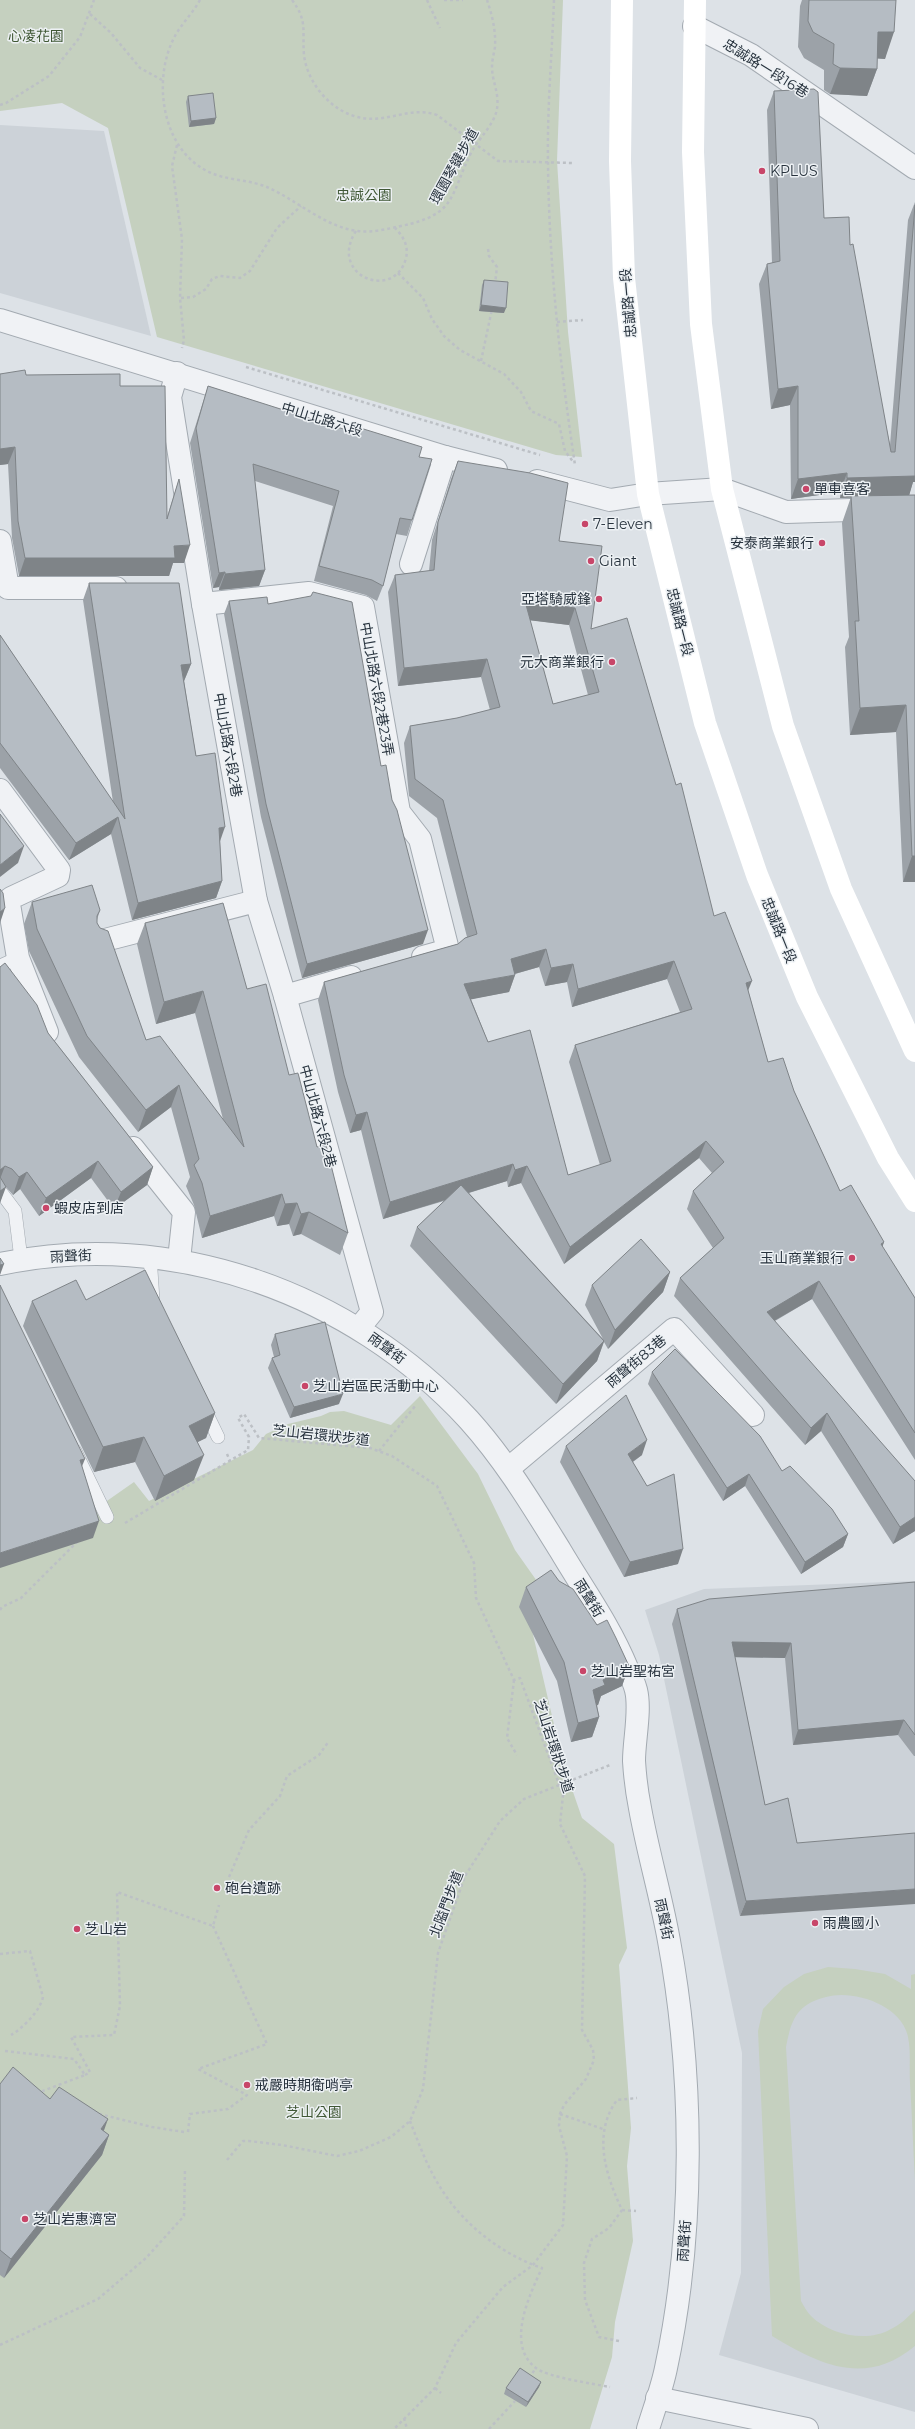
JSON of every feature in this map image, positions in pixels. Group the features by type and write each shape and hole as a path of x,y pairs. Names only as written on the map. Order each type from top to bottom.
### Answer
{"street":[{"name":"忠誠路一段","path":"622,0 620,161 624,278 648,494 704,723 757,875 807,997 888,1158 915,1201"},
{"path":"695,0 692,152 701,324 722,489 783,726 841,889 915,1051"},
{"name":"忠誠路一段16巷","path":"694,26 750,55 915,168"},
{"name":"中山北路六段","path":"0,320 177,373 445,457 610,500 648,494 722,489"},
{"name":"中山北路六段2巷","path":"177,373 170,397 202,596 256,901 285,996 372,1312 359,1328"},
{"path":"411,564 445,457"},
{"path":"722,489 786,512 915,508"},
{"path":"0,541 8,588 139,588"},
{"path":"177,588 202,596"},
{"name":"中山北路六段2巷23弄","path":"202,596 309,593 363,607 399,812 420,839 448,950 404,963"},
{"path":"0,790 60,870 58,876 11,898 9,911 9,962 56,1049"},
{"path":"101,941 256,901"},
{"path":"285,996 374,971"},
{"path":"120,1131 184,1212 179,1260"},
{"name":"雨聲街","path":"10,1262 90,1254 150,1256 179,1260 226,1271 298,1296 359,1328 424,1377 468,1419 509,1468 617,1642 637,1691 634,1764 640,1809 669,1943 683,2052 688,2156 684,2254 666,2370 648,2429"},
{"name":"雨聲街83巷","path":"509,1468 674,1329 752,1415"},
{"path":"657,2398 807,2429"}],"lane":[{"path":"0,1192 15,1211 10,1262"},
{"path":"150,1256 152,1298 158,1312"},
{"path":"198,1396 218,1438"},
{"path":"69,1439 106,1518"}],"path":[{"path":"0,105 6,103 49,76 80,37 90,14 94,0"},
{"name":"環園琴鍵步道","path":"200,0 175,35 167,56 162,80 167,116 177,145 190,160 208,172 269,188 327,220 356,231 373,232 426,221 441,212 451,198 476,145 496,114 498,93 492,68 495,44 494,18 487,0"},
{"path":"292,0 302,12 305,27 303,42 307,71 315,86 330,103 352,116 368,120 385,120 411,111 426,111 437,115 498,162 572,163"},
{"path":"427,0 440,28"},
{"path":"444,0 463,0"},
{"path":"554,0 548,162 557,322 563,386 575,465"},
{"path":"90,14 111,33 140,68 162,80"},
{"path":"177,145 172,166 182,239 180,298 184,340 182,348"},
{"path":"180,298 193,297 206,289 212,279 220,276 240,278 250,272 277,228 302,206"},
{"path":"356,231 351,239 348,249 349,260 354,269 361,276 370,280 390,279 398,273 404,264 406,244 402,235 395,228"},
{"path":"488,249 488,256 497,266 495,286"},
{"path":"398,273 423,298 432,319 444,336 460,350 504,374 520,392 531,410 559,424 564,451 575,465"},
{"path":"481,361 492,305"},
{"path":"557,322 582,320"},
{"path":"175,348 188,350"},
{"path":"245,366 545,456"},
{"path":"568,463 575,465"},
{"path":"379,1451 418,1403"},
{"name":"芝山岩環狀步道","path":"125,1523 248,1450 249,1437 238,1418 244,1414 259,1438 370,1448 392,1456 437,1486 474,1563 476,1598 514,1680 520,1678 563,1795 560,1824 585,1876 582,2030 593,2050 594,2060 586,2078 564,2105 560,2114"},
{"path":"0,1607 22,1598 81,1538"},
{"path":"514,1680 507,1738 517,1755"},
{"path":"228,1876 249,1830 280,1796 287,1776 319,1754 329,1741"},
{"name":"北隘門步道","path":"227,2160 243,2141 282,2145 338,2156 359,2152 391,2137 410,2120 423,2089 438,1953 465,1876 500,1821 524,1799 606,1766"},
{"path":"44,2095 39,2092 90,2072 71,2037 114,2035 120,2006 117,1892 213,1926"},
{"path":"96,2113 152,2127 186,2132 190,2114 228,2109 247,2095 198,2069 267,2044 213,1926 219,1905"},
{"path":"0,1954 30,1951 43,1997 42,2003 18,2031 11,2035"},
{"path":"5,2051 74,2059 85,2075"},
{"path":"622,2210 608,2180 603,2129 610,2110 617,2100 637,2098"},
{"path":"394,2429 435,2388 456,2343 503,2287 533,2265 563,2225 567,2156 559,2126 560,2114 603,2129"},
{"path":"410,2120 427,2163 442,2191 465,2218 475,2229 533,2265 542,2268 522,2320 522,2339 526,2356 536,2368 610,2387"},
{"path":"0,2345 98,2299 146,2258 184,2216 185,2169"},
{"path":"622,2210 636,2211"},
{"path":"619,2341 599,2337 585,2300 584,2263 592,2239 609,2228 622,2210"},
{"path":"528,2380 536,2368"},
{"path":"435,2388 441,2393"},
{"path":"489,2429 515,2401"},
{"path":"404,2418 408,2429"}],"shaded area":[{"path":"0,125 104,131 151,336 0,293"},
{"name":"雨農國小","path":"915,1581 915,2412 719,2355 741,2273 742,2053 659,1655 645,1610 704,1589"}],"green space":[{"name":"忠誠公園","path":"0,0 563,0 557,161 568,332 582,457 556,455 157,337 108,128 62,103 0,111"},
{"name":"芝山公園","path":"420,1396 478,1474 515,1550 551,1601 531,1626 563,1763 582,1818 614,1844 627,1948 619,1965 631,2128 627,2166 633,2241 615,2322 612,2357 590,2429 0,2429 0,1565 54,1538 134,1482 149,1501 253,1450 266,1434 288,1424 321,1416 330,1412 344,1411 391,1425"},
{"path":"828,1967 855,1969 885,1974 911,1989 911,1975 915,1974 915,2180 909,2042 904,2026 896,2016 887,2008 862,1998 849,1995 826,1997 808,2004 797,2014 790,2029 786,2047 801,2301 810,2314 819,2323 838,2332 860,2336 871,2336 891,2329 901,2323 915,2310 915,2346 897,2359 879,2366 861,2368 843,2367 825,2363 808,2356 772,2336 758,2031 763,2009 784,1987 804,1974"}],"building":[{"path":"809,0 896,0 894,32 878,32 877,69 840,68 833,64 834,44 813,32 808,21"},
{"path":"814,89 818,92 824,218 849,217 850,245 853,244 891,452 895,452 915,205 915,476 847,478 847,473 798,479 798,386 778,389 767,264 780,261 774,91"},
{"path":"213,93 216,118 191,121 188,96"},
{"path":"484,280 508,282 506,308 481,305"},
{"path":"25,370 26,375 120,374 120,386 165,386 167,519 179,479 190,545 174,546 175,558 25,558 18,521 15,447 0,449 0,374"},
{"path":"208,386 356,433 357,427 422,447 419,457 432,459 412,520 400,518 383,586 372,580 319,566 339,491 253,464 265,570 225,574 225,572 219,573 196,428"},
{"path":"458,461 530,473 568,483 559,541 602,546 591,629 627,618 676,785 681,783 714,916 725,912 752,981 746,983 768,1062 783,1058 794,1091 840,1191 851,1185 884,1242 881,1244 915,1298 915,1433 819,1281 767,1312 915,1481 915,1517 900,1527 827,1413 811,1428 680,1278 724,1238 693,1191 724,1162 706,1141 570,1247 527,1166 515,1170 513,1164 390,1202 367,1112 356,1115 344,1075 324,982 458,944 465,938 477,934 443,800 415,779 410,726 457,718 500,707 487,659 404,668 395,575 434,570 438,522","holes":["525,601 575,608 599,692 553,704","546,949 551,968 573,964 578,989 674,961 692,1009 575,1045 611,1161 568,1175 530,1030 488,1042 464,984 515,975 511,959"]},
{"path":"915,495 915,856 912,856 906,705 860,708 855,621 859,621 851,496"},
{"path":"89,583 179,583 191,664 181,665 196,756 215,753 225,827 219,828 222,881 138,903 118,817 76,843 0,743 0,635 125,819"},
{"path":"313,592 352,602 381,766 386,765 392,800 397,810 428,930 307,964 266,804 229,601 267,597 268,604 311,596"},
{"path":"0,814 24,846 0,865"},
{"path":"92,885 100,910 97,916 97,923 100,928 108,931 146,1040 160,1036 244,1147 203,991 164,1002 145,923 223,903 247,989 266,984 289,1075 298,1073 317,1147 326,1145 348,1233 309,1212 301,1214 297,1203 285,1204 282,1194 210,1216 202,1183 194,1165 199,1159 179,1085 146,1110 87,1036 37,929 32,902"},
{"path":"0,889 3,893 5,908 0,912"},
{"path":"5,963 37,1005 48,1033 153,1167 121,1192 98,1161 46,1198 27,1172 19,1177 12,1169 5,1166 0,1170 0,967"},
{"path":"0,1177 6,1187 0,1191"},
{"path":"461,1185 604,1341 563,1384 417,1227"},
{"path":"641,1239 670,1272 615,1330 592,1285"},
{"path":"0,1258 4,1264 0,1265"},
{"path":"145,1270 215,1413 189,1426 204,1455 164,1476 144,1437 103,1447 32,1301 76,1280 86,1300"},
{"path":"0,1285 85,1459 80,1460 99,1521 0,1553"},
{"name":"芝山岩區民活動中心","path":"325,1322 343,1394 294,1407 272,1358 280,1355 275,1334"},
{"path":"675,1349 760,1436 782,1471 790,1466 832,1509 848,1534 805,1562 749,1474 727,1488 652,1372"},
{"path":"626,1395 647,1440 628,1454 647,1486 674,1474 683,1549 630,1562 566,1446"},
{"path":"551,1570 559,1581 573,1589 597,1625 607,1620 629,1666 603,1680 605,1685 593,1690 599,1717 578,1723 564,1662 526,1587"},
{"path":"915,1582 915,1735 904,1720 798,1730 791,1643 732,1642 765,1805 788,1798 797,1843 915,1833 915,1889 746,1901 677,1609 709,1599"},
{"name":"芝山岩惠濟宮","path":"13,2067 50,2099 59,2087 108,2119 101,2129 109,2135 11,2259 0,2250 0,2084"},
{"path":"520,2368 541,2382 528,2402 506,2388"}],"place":[{"name":"KPLUS","path":"762,171"},
{"name":"單車喜客","path":"806,489"},
{"name":"7-Eleven","path":"585,524"},
{"name":"安泰商業銀行","path":"822,543"},
{"name":"Giant","path":"591,561"},
{"name":"亞塔騎威鋒","path":"599,599"},
{"name":"元大商業銀行","path":"612,662"},
{"name":"蝦皮店到店","path":"46,1208"},
{"name":"玉山商業銀行","path":"852,1258"},
{"name":"芝山岩區民活動中心","path":"305,1386"},
{"name":"芝山岩聖祐宮","path":"583,1671"},
{"name":"砲台遺跡","path":"217,1888"},
{"name":"雨農國小","path":"815,1923"},
{"name":"芝山岩","path":"77,1929"},
{"name":"戒嚴時期衛哨亭","path":"247,2085"},
{"name":"芝山岩惠濟宮","path":"25,2219"}],"park label":[{"name":"心凌花園","path":"36,36"}]}
